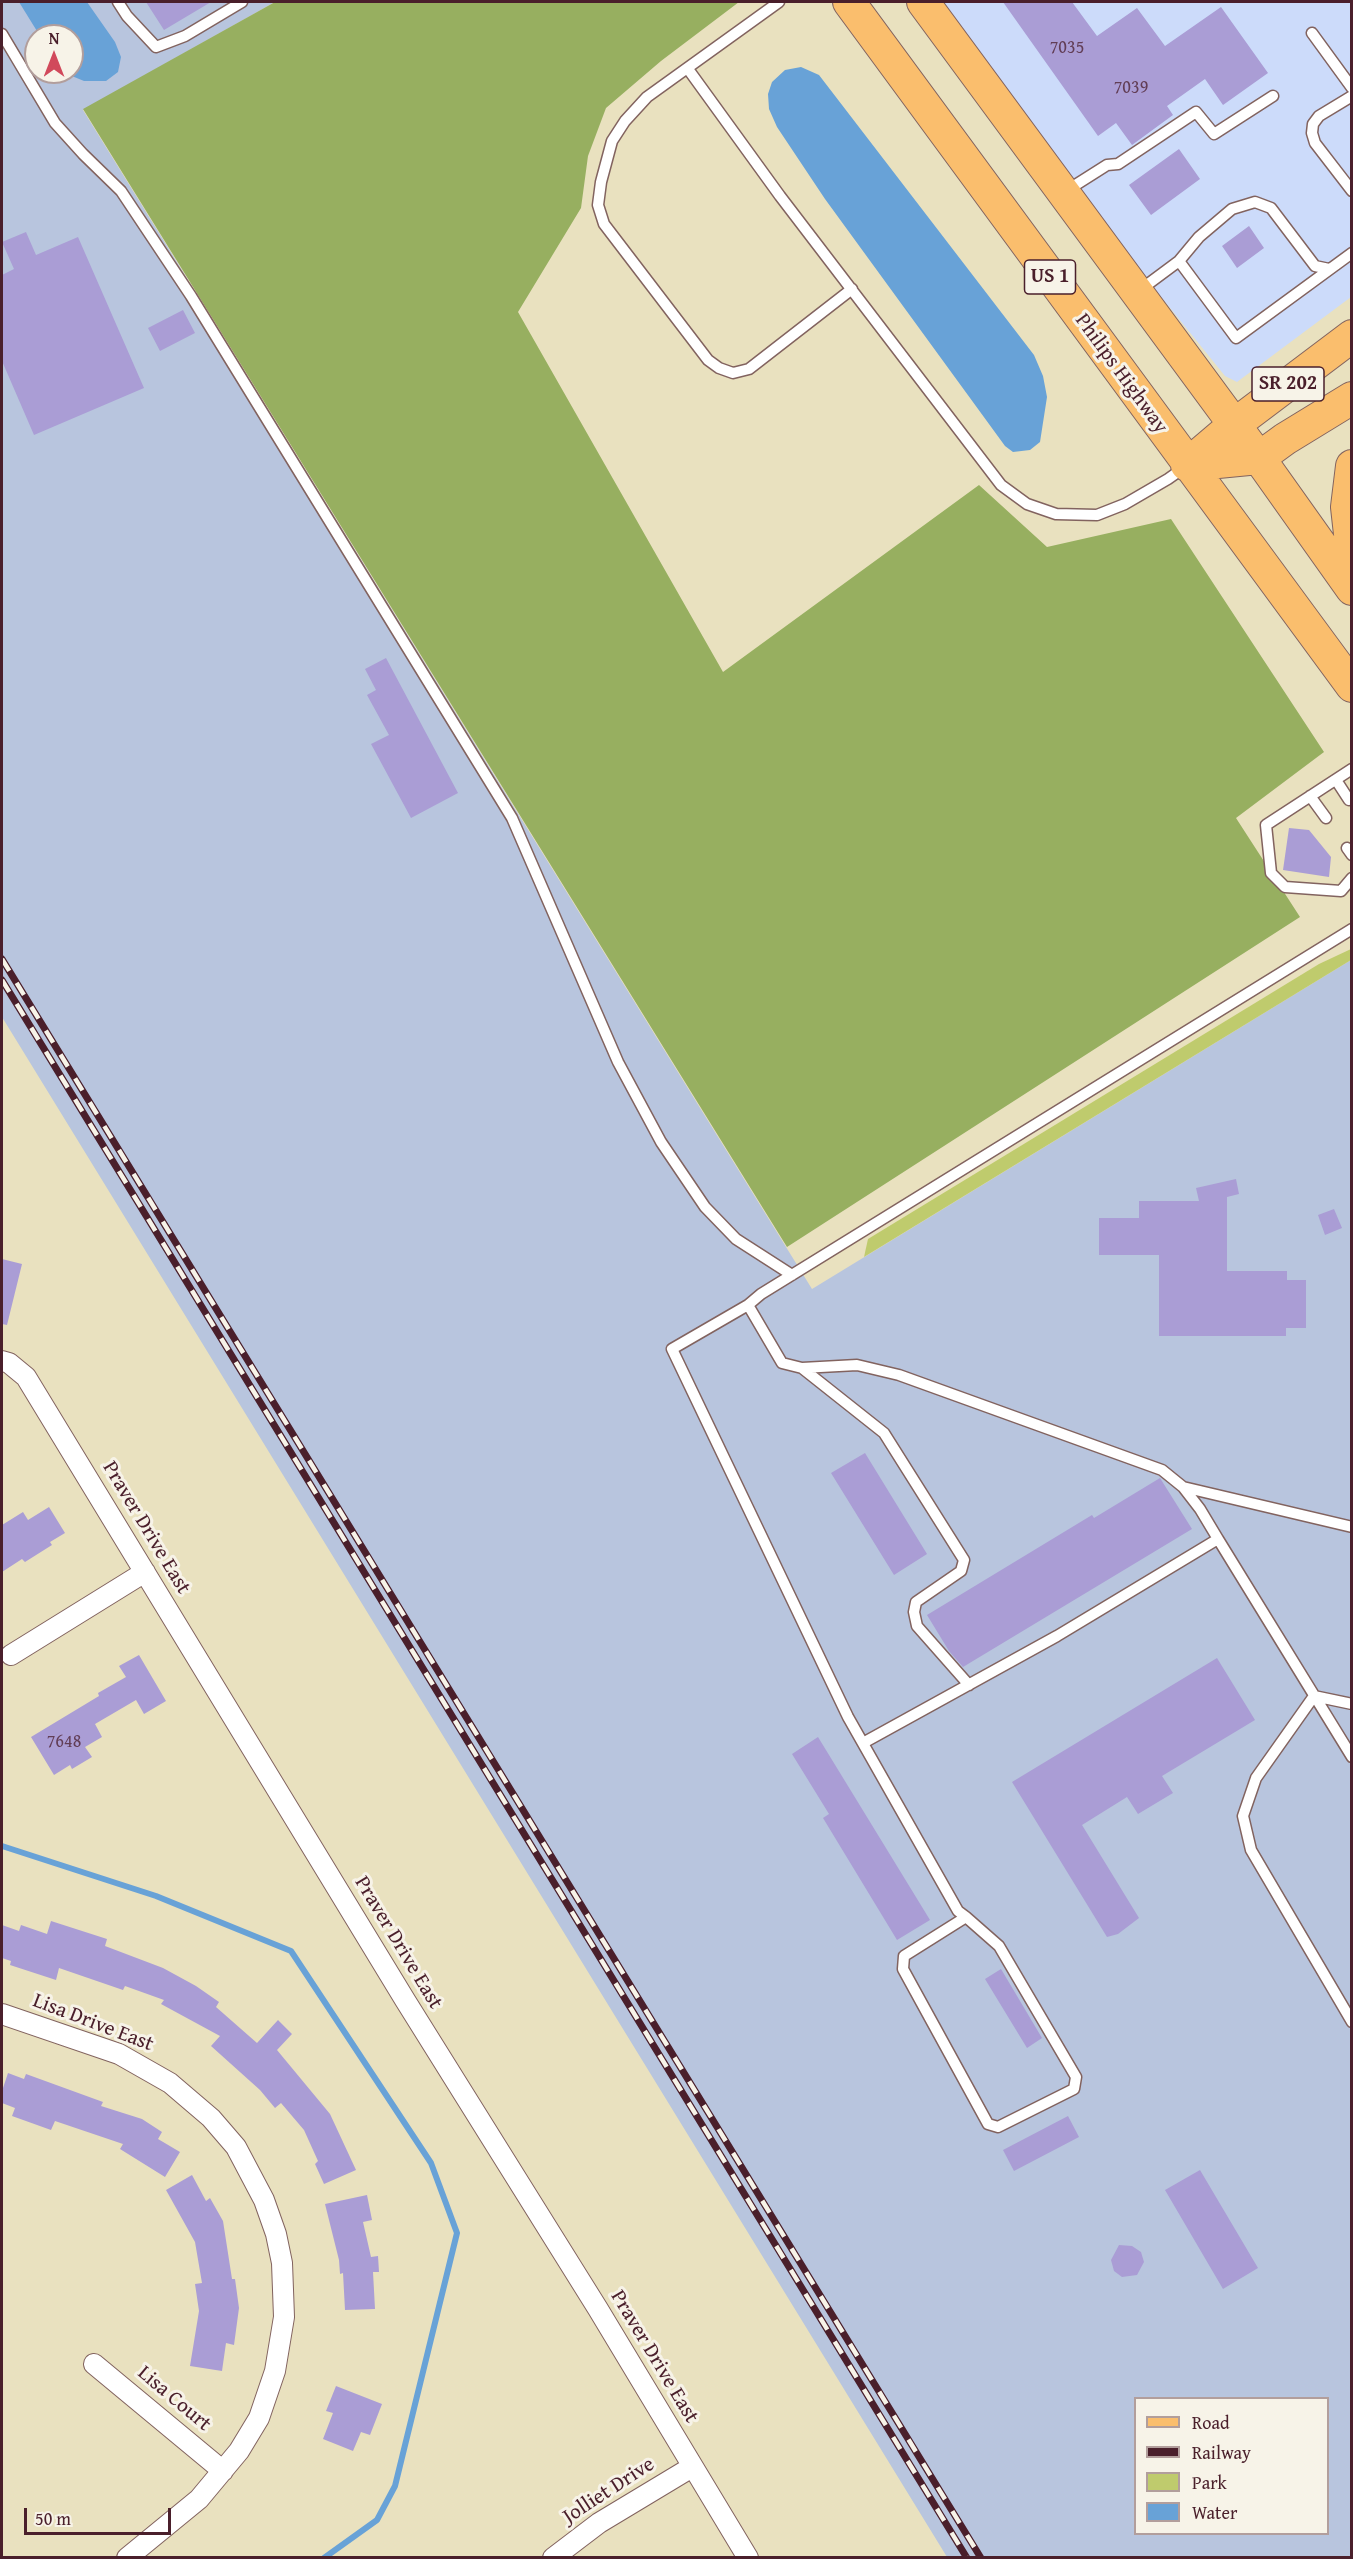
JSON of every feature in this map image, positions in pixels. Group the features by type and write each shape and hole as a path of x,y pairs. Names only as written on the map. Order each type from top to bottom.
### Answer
{"main road":[{"name":"Philips Highway","path":"849,2 1187,465 1352,686"},
{"name":"US 1","path":"923,2 1259,458 1352,589"},
{"name":"SR 202","path":"1187,465 1234,425 1352,336"},
{"name":"SR 202","path":"1259,458 1285,439 1352,398"},
{"path":"1187,465 1259,458"},
{"path":"1352,466 1347,507 1352,552"}],"street":[{"name":"Praver Drive East","path":"2,1361 9,1363 26,1377 398,1990 598,2309 748,2558"},
{"path":"11,1655 145,1572"},
{"name":"Lisa Drive East","path":"2,2014 119,2054 170,2083 211,2118 236,2147 252,2174 276,2234 282,2263 284,2317 281,2344 267,2399 250,2435 199,2499 127,2558"},
{"name":"Lisa Court","path":"94,2364 223,2471"},
{"name":"Jolliet Drive","path":"553,2558 599,2523 692,2467"}],"lane":[{"path":"118,2 127,16 156,47 185,36 242,2"},
{"path":"778,2 647,97 625,121 612,141 598,205 604,224 708,360 718,368 733,373 749,369 852,289"},
{"path":"1312,33 1352,88"},
{"path":"2,34 55,123 82,154 121,191 191,296 512,818 618,1062 660,1142 705,1207 720,1223 736,1239 792,1275"},
{"path":"688,69 1000,485 1027,504 1056,513 1098,515 1125,504 1187,465"},
{"path":"1063,193 1107,165 1118,164 1196,112 1214,134 1273,96"},
{"path":"1352,96 1319,116 1313,124 1312,133 1315,142 1352,191"},
{"path":"1136,292 1179,261 1199,237 1232,209 1255,202 1272,208 1315,266 1329,269"},
{"path":"1179,261 1236,338 1352,253"},
{"path":"1352,769 1266,825 1272,873 1285,887 1341,891 1352,878"},
{"path":"1336,780 1349,800"},
{"path":"1310,796 1326,818"},
{"path":"966,1917 904,1956 903,1969 988,2124 998,2127 1074,2089 1076,2077 999,1946 966,1917 958,1911 842,1706 672,1349 748,1305 792,1275 1352,929"},
{"path":"748,1305 782,1363 802,1368 857,1365 899,1375 1162,1470 1183,1487 1200,1509 1352,1757"},
{"path":"802,1368 884,1433 964,1560 961,1571 916,1602 914,1612 917,1626 969,1685"},
{"path":"1183,1487 1352,1527"},
{"path":"863,1743 1057,1636 1218,1539"},
{"path":"1314,1696 1352,1704"},
{"path":"1314,1696 1256,1778 1243,1816 1251,1850 1352,2022"}],"shaded area":[{"path":"2,2 275,2 83,110 812,1289 1351,960 1351,2557 947,2557 2,1017"},
{"path":"943,2 1351,2 1351,297 1237,382 1225,376 1124,251"}],"green space":[{"path":"275,2 739,2 661,61 606,108 588,156 581,208 518,312 723,672 979,485 1047,547 1171,519 1324,752 1236,818 1300,917 787,1247 83,109"},
{"path":"1351,949 1351,960 864,1257 868,1239 1319,964"}],"water":[{"path":"19,2 87,2 115,42 121,57 118,72 106,81 84,81 84,24 33,24"},
{"path":"801,67 819,75 1034,355 1043,376 1047,397 1040,442 1030,450 1013,452 1005,446 825,199 777,127 769,109 768,94 772,82 785,70"}],"building":[{"path":"146,2 211,2 164,30"},
{"path":"1003,2 1072,2 1097,36 1137,8 1165,46 1221,7 1268,73 1223,105 1205,79 1167,106 1173,115 1132,145 1116,123 1098,136"},
{"path":"1179,149 1200,179 1151,215 1129,185"},
{"path":"1249,226 1264,248 1237,268 1222,246"},
{"path":"26,232 36,255 78,237 144,388 34,435 2,361 2,275 14,269 2,242"},
{"path":"183,310 195,333 160,351 148,328"},
{"path":"386,658 458,793 411,818 371,744 389,735 367,695 376,690 365,669"},
{"path":"1289,828 1309,830 1331,857 1329,877 1283,870"},
{"path":"1236,1179 1239,1194 1227,1197 1227,1271 1287,1271 1287,1280 1306,1280 1306,1328 1286,1328 1286,1336 1159,1336 1159,1255 1099,1255 1099,1218 1139,1218 1139,1201 1199,1201 1196,1188"},
{"path":"1334,1209 1342,1228 1325,1235 1318,1215"},
{"path":"2,1259 22,1264 7,1325 2,1324"},
{"path":"865,1453 927,1554 894,1575 831,1473"},
{"path":"1160,1478 1192,1529 963,1667 949,1651 927,1615 1092,1515 1094,1518"},
{"path":"49,1507 65,1533 50,1542 52,1545 25,1562 22,1559 2,1572 2,1525 23,1512 28,1520"},
{"path":"139,1655 166,1701 144,1714 136,1700 95,1724 102,1737 85,1747 92,1757 72,1769 70,1765 54,1775 31,1737 126,1677 119,1666"},
{"path":"1217,1658 1255,1720 1162,1776 1173,1793 1138,1814 1127,1797 1082,1825 1139,1918 1118,1934 1107,1937 1012,1782"},
{"path":"818,1737 930,1920 897,1940 823,1818 829,1814 792,1754"},
{"path":"51,1921 107,1939 105,1946 163,1968 196,1986 219,2002 216,2007 257,2043 278,2020 292,2034 277,2050 330,2114 356,2170 324,2184 315,2164 318,2161 304,2130 281,2103 275,2108 260,2090 211,2046 220,2036 161,2004 164,2000 125,1986 123,1990 59,1968 56,1980 10,1965 11,1961 2,1958 2,1925 19,1931 21,1925 47,1934"},
{"path":"1001,1969 1042,2038 1027,2048 985,1979"},
{"path":"8,2073 24,2079 26,2074 103,2102 101,2106 142,2119 162,2132 158,2139 180,2152 165,2177 120,2149 123,2144 55,2121 51,2130 12,2116 15,2108 2,2103 2,2091"},
{"path":"1068,2116 1079,2137 1014,2171 1003,2150"},
{"path":"1200,2170 1258,2268 1223,2289 1165,2190"},
{"path":"192,2175 206,2201 210,2198 223,2221 232,2279 235,2279 239,2308 234,2345 226,2343 222,2371 190,2366 199,2311 195,2284 202,2283 195,2242 166,2190"},
{"path":"367,2195 372,2220 363,2222 371,2257 378,2256 379,2272 373,2272 375,2309 345,2310 343,2273 340,2274 339,2260 325,2204"},
{"path":"1119,2245 1132,2246 1141,2252 1144,2262 1137,2275 1122,2277 1114,2271 1111,2260"},
{"path":"336,2386 382,2404 370,2435 361,2432 353,2451 323,2439 333,2413 326,2411"}],"waterway":[{"path":"2,1846 156,1896 291,1951 431,2163 457,2233 395,2486 377,2520 324,2558"}],"railway":[{"path":"2,959 981,2558"},
{"path":"2,980 967,2558"}]}
